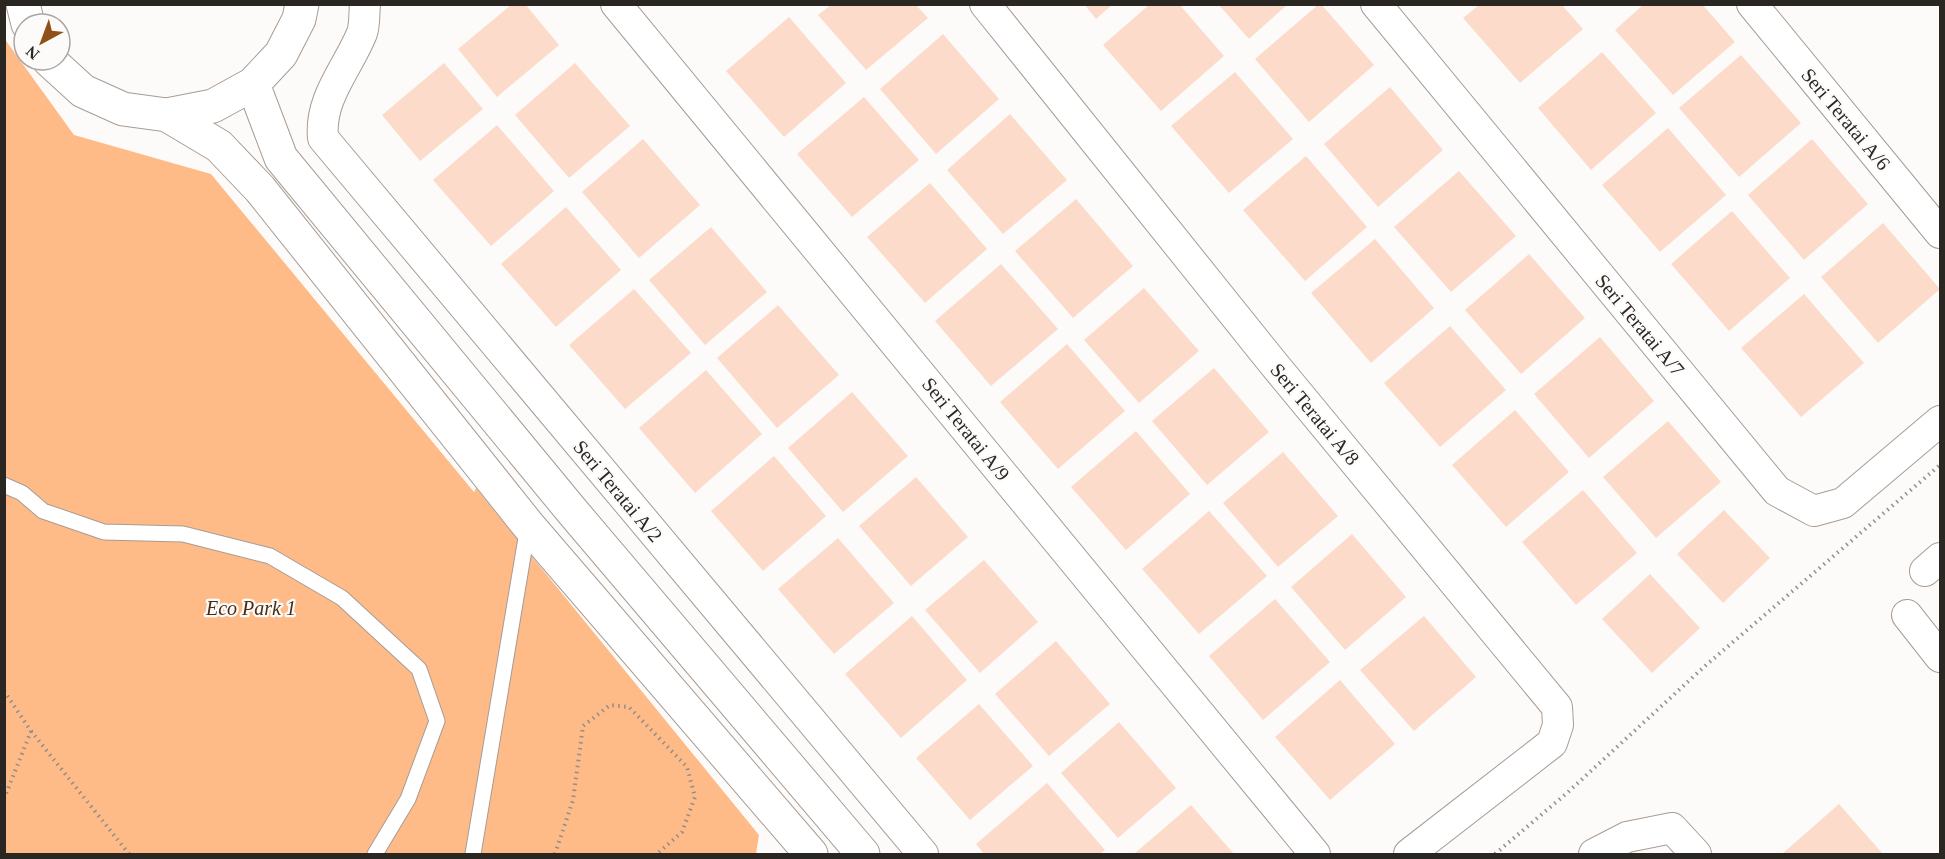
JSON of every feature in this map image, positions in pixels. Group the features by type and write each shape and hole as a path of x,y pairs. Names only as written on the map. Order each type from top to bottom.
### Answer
{"street":[{"path":"62,72 83,91 123,110 166,115 213,106 253,84 280,54 299,19 302,4"},
{"name":"Seri Teratai A/2","path":"365,4 362,31 328,100 322,123 324,138 924,855"},
{"name":"Seri Teratai A/9","path":"616,4 1315,855"},
{"name":"Seri Teratai A/8","path":"985,4 1273,363 1557,707 1558,725 1552,743 1409,855"},
{"name":"Seri Teratai A/7","path":"1376,4 1777,491 1814,511 1843,503 1941,421"},
{"name":"Seri Teratai A/6","path":"1752,4 1941,233"},
{"path":"253,84 281,158 849,850"},
{"path":"166,115 219,146 260,189 528,525 811,855"},
{"path":"1907,615 1941,657"},
{"path":"1594,855 1627,837 1672,828 1696,855"}],"lane":[{"path":"4,485 22,493 43,512 104,531 183,534 270,556 342,598 419,669 437,721 408,799 375,855"},
{"path":"473,855 528,525"}],"path":[{"path":"1495,855 1567,793 1705,666 1941,465"},
{"path":"4,691 31,731 129,855"},
{"path":"555,855 573,800 583,726 610,705 629,707 687,767 695,797 682,832 657,855"},
{"path":"4,799 31,731"}],"green space":[{"name":"Eco Park 1","path":"4,38 12,49 12,72 29,72 74,135 211,174 474,492 476,488 759,835 756,854 5,854"}],"building":[{"path":"512,4 525,4 559,45 497,97 458,49"},
{"path":"1084,4 1113,4 1096,19"},
{"path":"1150,4 1179,4 1224,56 1161,111 1103,45"},
{"path":"1218,4 1288,4 1249,39"},
{"path":"1319,4 1374,65 1309,122 1255,59"},
{"path":"1644,4 1702,4 1735,42 1673,95 1615,30"},
{"path":"831,5 916,5 928,18 866,70 818,15"},
{"path":"1479,5 1562,5 1583,29 1520,83 1463,18"},
{"path":"789,17 846,83 784,137 726,71"},
{"path":"943,34 999,99 936,154 880,89"},
{"path":"1602,52 1656,113 1591,170 1538,108"},
{"path":"1741,55 1801,123 1739,177 1679,108"},
{"path":"444,63 483,109 420,161 382,115"},
{"path":"575,63 630,126 569,178 515,115"},
{"path":"1235,72 1293,139 1229,193 1171,126"},
{"path":"1390,87 1443,150 1378,207 1324,144"},
{"path":"864,97 919,160 852,217 797,154"},
{"path":"1010,114 1067,180 1003,234 947,170"},
{"path":"497,125 554,191 491,246 433,180"},
{"path":"1668,128 1726,195 1660,252 1602,185"},
{"path":"643,139 700,205 639,258 582,192"},
{"path":"1812,139 1868,204 1804,260 1748,195"},
{"path":"1306,156 1367,227 1305,281 1243,210"},
{"path":"1459,171 1516,236 1451,292 1394,227"},
{"path":"930,183 987,249 925,303 867,237"},
{"path":"1076,199 1133,266 1073,318 1015,251"},
{"path":"566,207 621,270 556,327 501,264"},
{"path":"1732,211 1790,278 1729,331 1671,264"},
{"path":"1883,223 1940,289 1878,343 1821,277"},
{"path":"711,227 767,292 705,345 649,280"},
{"path":"1375,239 1434,308 1371,363 1311,293"},
{"path":"1529,254 1585,318 1521,374 1465,310"},
{"path":"1001,264 1058,329 991,386 935,321"},
{"path":"1144,288 1199,351 1139,403 1084,340"},
{"path":"634,289 691,353 625,409 569,345"},
{"path":"1804,294 1864,363 1801,417 1741,348"},
{"path":"778,305 839,375 777,428 717,358"},
{"path":"1450,326 1506,390 1440,447 1384,383"},
{"path":"1600,337 1654,401 1589,458 1534,394"},
{"path":"1067,344 1125,411 1058,469 1000,402"},
{"path":"1214,368 1269,432 1207,485 1152,421"},
{"path":"706,370 762,434 695,493 639,428"},
{"path":"852,392 908,456 843,512 788,448"},
{"path":"1515,410 1569,472 1506,527 1452,465"},
{"path":"1668,421 1721,482 1656,538 1603,477"},
{"path":"1136,431 1190,494 1126,550 1071,487"},
{"path":"1283,452 1338,516 1278,567 1223,503"},
{"path":"774,456 826,516 763,571 711,511"},
{"path":"916,477 968,537 911,586 859,526"},
{"path":"1583,490 1637,553 1576,605 1522,542"},
{"path":"1724,510 1770,558 1723,603 1677,554"},
{"path":"1209,511 1267,576 1199,634 1142,569"},
{"path":"1352,534 1406,597 1345,650 1291,587"},
{"path":"838,538 894,603 834,654 778,589"},
{"path":"984,560 1038,622 980,673 925,610"},
{"path":"1650,574 1700,628 1652,673 1602,619"},
{"path":"1275,599 1330,662 1263,720 1209,656"},
{"path":"912,616 967,680 901,738 845,674"},
{"path":"1424,616 1476,677 1414,731 1360,670"},
{"path":"1056,641 1110,704 1049,756 995,694"},
{"path":"1340,680 1395,744 1330,800 1275,737"},
{"path":"979,704 1033,766 970,820 916,758"},
{"path":"1119,722 1176,788 1118,838 1061,773"},
{"path":"1047,783 1105,850 1099,854 984,854 976,844"},
{"path":"1839,804 1883,854 1782,854"},
{"path":"1191,805 1234,854 1134,854"}]}
